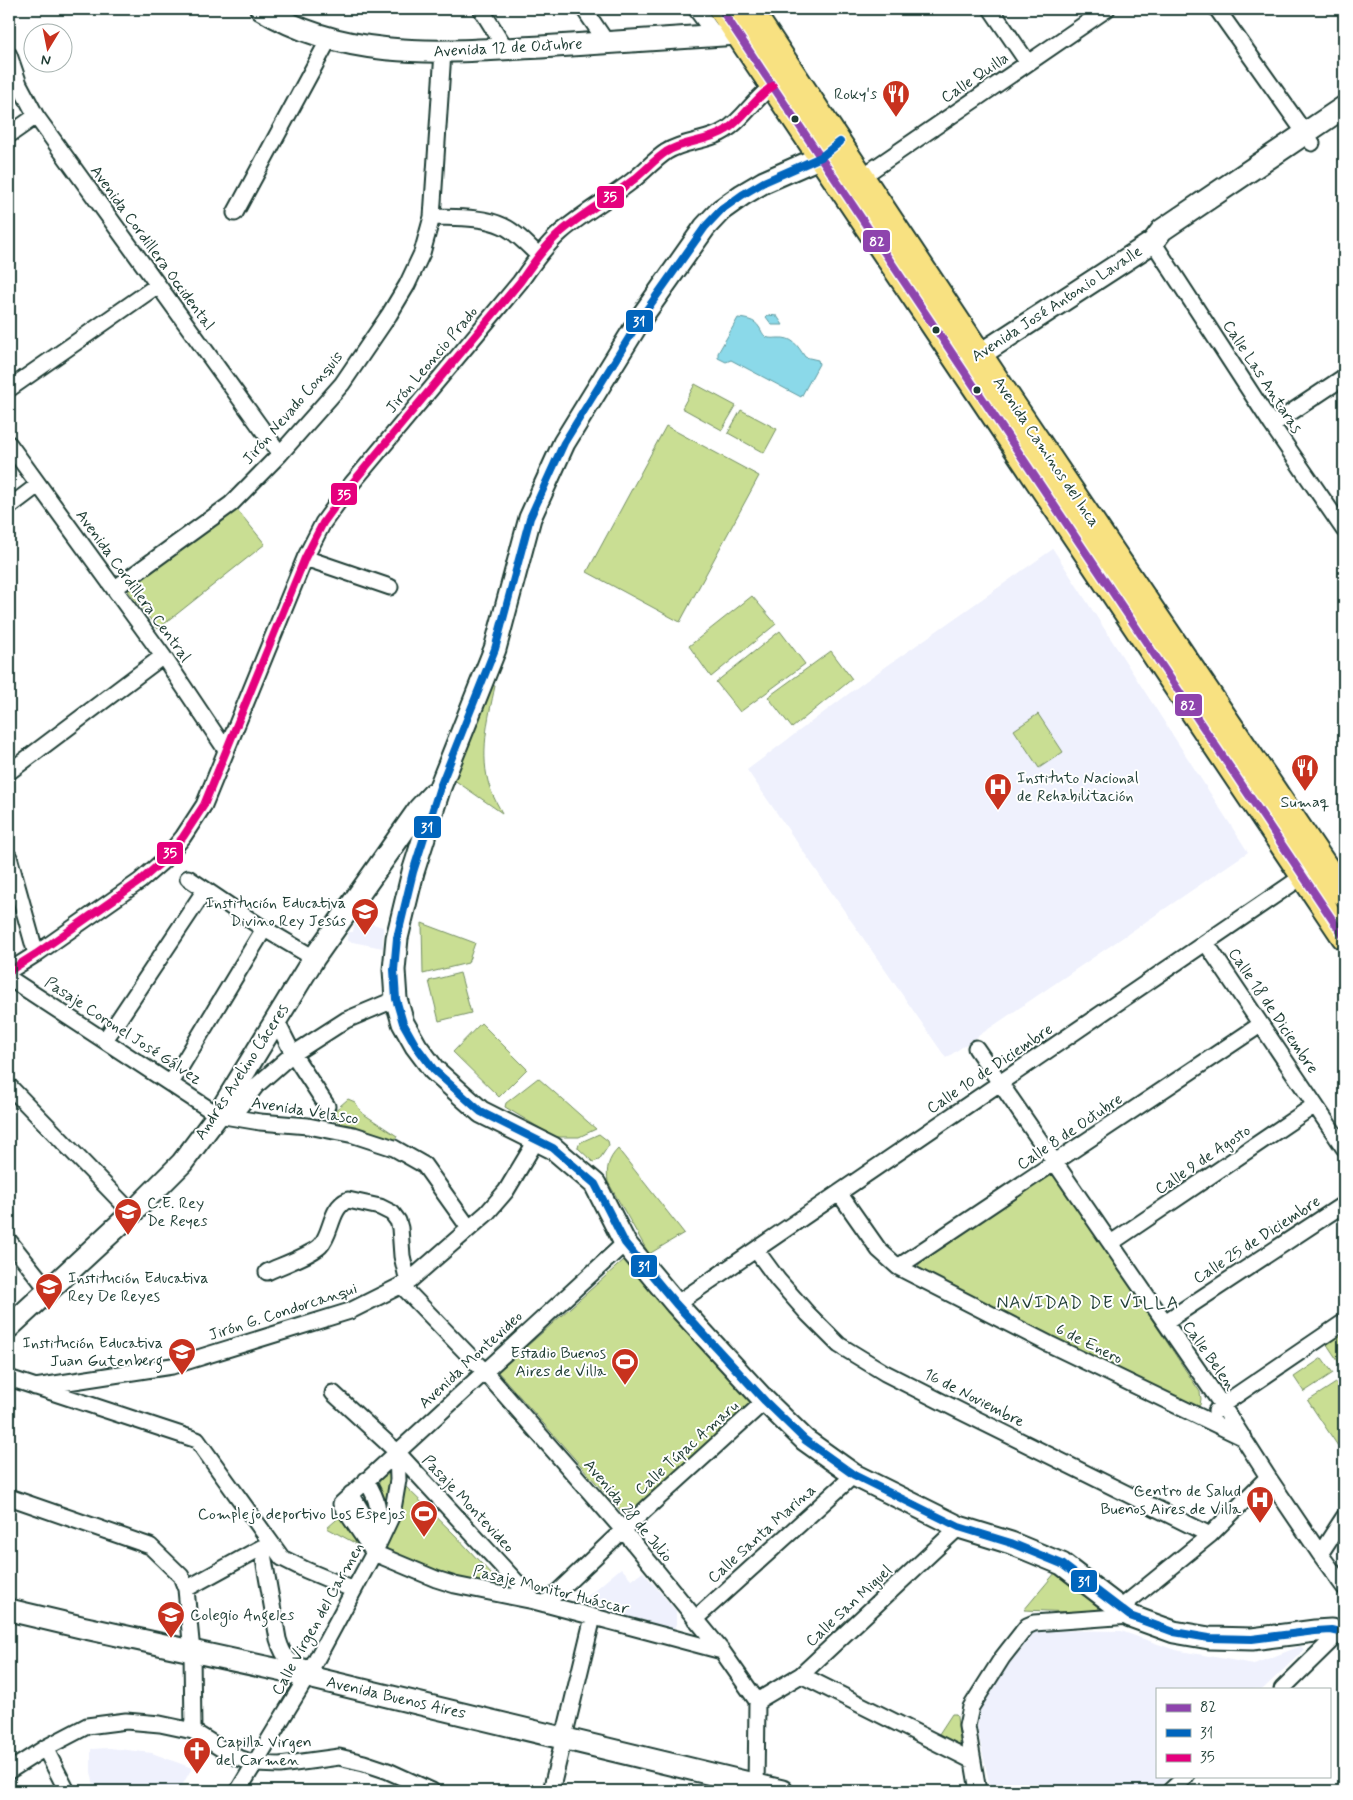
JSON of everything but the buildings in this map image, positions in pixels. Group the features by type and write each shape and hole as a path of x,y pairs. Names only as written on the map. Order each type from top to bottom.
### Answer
{"main road":[{"name":"Avenida Caminos del Inca","path":"721,9 821,157 971,360 1344,894"},
{"name":"Avenida Caminos del Inca","path":"755,16 863,176 971,360 1344,937"}],"street":[{"name":"Avenida 12 de Octubre","path":"262,9 299,28 353,45 383,49 443,52 738,34 755,16"},
{"path":"481,9 506,49"},
{"path":"584,9 607,43"},
{"path":"696,9 715,36"},
{"path":"991,9 1028,63"},
{"name":"Calle Quilla","path":"863,176 1107,9"},
{"path":"1217,9 1309,138"},
{"path":"235,213 329,39"},
{"name":"Jirón Nevado Conquis","path":"114,589 231,504 280,454 342,384 389,315 407,285 422,253 432,217 443,52"},
{"name":"Avenida Cordillera Occidental","path":"9,55 18,84 36,116 280,454"},
{"name":"Jirón Leoncio Prado","path":"9,971 140,881 164,860 183,838 204,805 305,558 323,523 349,487 539,256 561,232 633,180 667,151 680,145 710,139 727,130 742,117 761,94 773,86"},
{"name":"Avenida José Antonio Lavalle","path":"1309,138 1344,107"},
{"path":"9,135 36,116"},
{"name":"Avenida José Antonio Lavalle","path":"971,360 1153,242 1162,230 1309,138 1344,122"},
{"path":"840,142 821,157 764,182 742,194 705,227 643,315 564,443 530,518 495,649 440,787 412,872 397,938 394,970 396,999 403,1023 416,1046 434,1070 481,1112 553,1148 595,1184 625,1243 676,1304 765,1401 805,1440 854,1475 959,1527 1010,1543 1062,1564 1124,1612 1174,1632 1209,1638 1252,1639 1315,1630 1342,1632"},
{"path":"432,217 476,220 503,226 525,242 539,256"},
{"name":"Calle Las Antaras","path":"1153,242 1272,425 1344,530"},
{"path":"9,389 158,285"},
{"path":"1272,425 1344,377"},
{"name":"Avenida Cordillera Central","path":"9,444 163,656 226,750"},
{"path":"9,507 38,485"},
{"path":"305,558 390,587"},
{"path":"9,772 163,656"},
{"name":"Andrés Avelino Cáceres","path":"9,1327 132,1213 225,1116 276,1020 314,958 419,809 440,787"},
{"path":"9,856 36,954"},
{"name":"Calle 10 de Diciembre","path":"676,1304 1323,863"},
{"path":"188,878 264,929 314,958"},
{"path":"105,1040 205,890"},
{"path":"171,1084 264,929"},
{"name":"Calle 18 de Diciembre","path":"1206,943 1344,1148"},
{"name":"Pasaje Coronel José Gálvez","path":"9,978 171,1084 225,1116"},
{"path":"225,1116 293,1054 346,1020 396,999"},
{"path":"276,1020 293,1054 327,1106"},
{"name":"Calle 8 de Octubre","path":"898,1268 1260,1024"},
{"name":"Calle Belen","path":"976,1048 1222,1405 1320,1554 1344,1587"},
{"path":"9,1086 132,1213"},
{"name":"Calle 9 de Agosto","path":"1111,1243 1315,1105"},
{"name":"Avenida Velasco","path":"225,1116 260,1122 308,1126 354,1135 394,1148 424,1165 469,1228"},
{"name":"Jirón G. Condorcanqui","path":"35,1387 172,1366 350,1311 405,1284 487,1213 506,1191 536,1141"},
{"name":"6 de Enero","path":"839,1193 878,1250 898,1268 1245,1439"},
{"path":"267,1272 321,1246 338,1208 343,1202 348,1200 380,1207 392,1213 398,1221 405,1284"},
{"name":"Calle 25 de Diciembre","path":"1165,1322 1344,1204"},
{"path":"9,1241 50,1291"},
{"name":"Avenida Montevideo","path":"346,1499 625,1243"},
{"name":"16 de Noviembre","path":"756,1250 778,1280 808,1314 839,1344 885,1373 1210,1535"},
{"name":"Avenida 28 de Julio","path":"405,1284 623,1530 722,1651 757,1701"},
{"path":"1206,1420 1222,1405 1344,1322"},
{"path":"9,1378 198,1440 266,1545 282,1558 354,1590"},
{"name":"Pasaje Montevideo","path":"333,1393 396,1452 540,1603"},
{"name":"Calle Túpac Amaru","path":"540,1603 765,1401"},
{"name":"Calle Virgen del Carmen","path":"238,1791 256,1764 309,1673 374,1553 392,1514 398,1480 396,1452"},
{"name":"Calle Santa Marina","path":"694,1619 854,1475"},
{"path":"978,1791 967,1726 971,1706 1002,1658 1027,1626 1034,1623 1124,1612 1210,1535 1268,1476"},
{"path":"366,1480 376,1496 378,1505 377,1522 374,1532 374,1553"},
{"path":"9,1497 150,1546 181,1576 186,1589 192,1652 193,1731"},
{"path":"346,1499 374,1532"},
{"path":"346,1499 374,1553"},
{"path":"1320,1554 1344,1517"},
{"name":"Calle San Miguel","path":"757,1701 801,1675 959,1527"},
{"path":"186,1589 266,1545"},
{"path":"266,1545 278,1639 282,1652 294,1664 309,1673"},
{"name":"Pasaje Monitor Huáscar","path":"374,1553 455,1585 540,1603 722,1651"},
{"name":"Avenida Buenos Aires","path":"9,1610 192,1652 309,1673 756,1788 782,1791"},
{"path":"551,1791 593,1617"},
{"path":"1283,1688 1342,1632"},
{"path":"801,1675 973,1761"},
{"path":"756,1788 757,1701"},
{"path":"9,1771 45,1748 86,1726 126,1721 160,1724 193,1731 233,1756 256,1764 280,1764 339,1757 364,1762 432,1791"},
{"path":"45,1748 67,1791"},
{"path":"1170,1791 1184,1778"}],"shaded area":[{"name":"Instituto Nacional de Rehabilitación","path":"1053,549 1248,852 946,1058 747,770 867,680"},
{"name":"Institución Educativa Divino Rey Jesús","path":"355,919 383,927 383,948 347,941 348,932 353,932"},
{"path":"621,1568 632,1580 643,1572 676,1611 676,1624 673,1630 668,1631 579,1609 582,1601"},
{"path":"1032,1630 1121,1631 1175,1650 1254,1664 1301,1646 1304,1650 1264,1688 1156,1688 1156,1778 1169,1778 1156,1791 991,1791 977,1728 984,1697"},
{"path":"110,1748 152,1753 192,1768 179,1791 95,1791 91,1772 91,1749"}],"green space":[{"path":"695,384 736,406 722,430 682,408"},
{"path":"741,410 777,429 764,453 728,433"},
{"path":"666,426 759,476 680,622 587,572"},
{"path":"235,507 265,544 158,629 128,591"},
{"path":"752,596 776,624 711,677 689,646"},
{"path":"780,631 805,664 740,712 716,682"},
{"path":"831,651 852,679 792,728 768,697"},
{"path":"486,683 495,686 486,737 485,763 490,788 502,813 450,777"},
{"path":"1038,714 1063,752 1039,768 1014,730"},
{"path":"422,923 475,943 468,963 423,974"},
{"path":"460,973 471,1013 439,1021 429,981"},
{"path":"481,1023 527,1069 499,1097 453,1052"},
{"path":"538,1078 596,1129 579,1137 552,1137 505,1107 506,1103"},
{"path":"348,1099 355,1102 362,1113 397,1136 395,1140 347,1126 334,1119 332,1113"},
{"path":"599,1134 608,1141 609,1145 599,1160 593,1162 578,1146 581,1142"},
{"path":"618,1149 684,1233 649,1254 608,1182 608,1164"},
{"path":"1048,1174 1057,1176 1200,1392 1200,1405 1193,1409 919,1273 918,1267 920,1262"},
{"name":"Estadio Buenos Aires de Villa","path":"625,1259 753,1401 627,1518 498,1372"},
{"path":"1344,1330 1344,1370 1326,1343"},
{"path":"1322,1358 1333,1373 1304,1392 1294,1377"},
{"path":"1339,1381 1344,1389 1344,1442 1338,1446 1308,1401"},
{"path":"392,1473 390,1508 382,1517 385,1506 378,1487 381,1479"},
{"name":"Complejo deportivo Los Espejos","path":"403,1484 456,1536 504,1588 449,1577 393,1555 388,1551 386,1546 397,1521"},
{"path":"343,1514 364,1548 327,1528"},
{"path":"1055,1573 1099,1608 1097,1613 1024,1610"},
{"path":"952,1714 956,1714 957,1717 960,1744 937,1737"}],"water":[{"path":"768,315 777,316 783,325 772,325 766,317"},
{"path":"738,318 753,321 766,337 791,340 805,357 818,360 819,364 801,397 731,360 726,362 718,358 718,353"}],"transit line":[{"name":"82","path":"721,9 1344,937"},
{"name":"35","path":"9,971 140,881 164,860 183,837 204,805 305,558 323,523 349,487 520,282 544,249 569,225 632,181 666,152 681,145 712,137 726,130 739,120 760,96 773,86"},
{"name":"31","path":"840,142 821,157 764,182 742,195 721,210 705,227 643,315 564,443 530,518 495,649 440,787 413,872 397,938 394,970 396,999 403,1023 416,1046 434,1070 481,1112 553,1148 595,1184 625,1243 676,1304 765,1401 805,1440 854,1475 959,1527 1011,1543 1062,1564 1130,1616 1174,1632 1209,1638 1252,1639 1315,1631 1331,1630 1344,1633"}],"place":[{"name":"Roky's","path":"896,118"},
{"name":"Sumaq","path":"1305,792"},
{"name":"Instituto Nacional de Rehabilitación","path":"998,811"},
{"name":"Institución Educativa Divino Rey Jesús","path":"365,936"},
{"name":"C.E. Rey De Reyes","path":"128,1236"},
{"name":"Institución Educativa Rey De Reyes","path":"49,1311"},
{"name":"Institución Educativa Juan Gutenberg","path":"182,1376"},
{"name":"Estadio Buenos Aires de Villa","path":"625,1386"},
{"name":"Centro de Salud Buenos Aires de Villa","path":"1260,1524"},
{"name":"Complejo deportivo Los Espejos","path":"424,1538"},
{"name":"Colegio Angeles","path":"171,1639"},
{"name":"Capilla Virgen del Carmen","path":"197,1775"}],"district":[{"name":"NAVIDAD DE VILLA","path":"1088,1303"}]}
